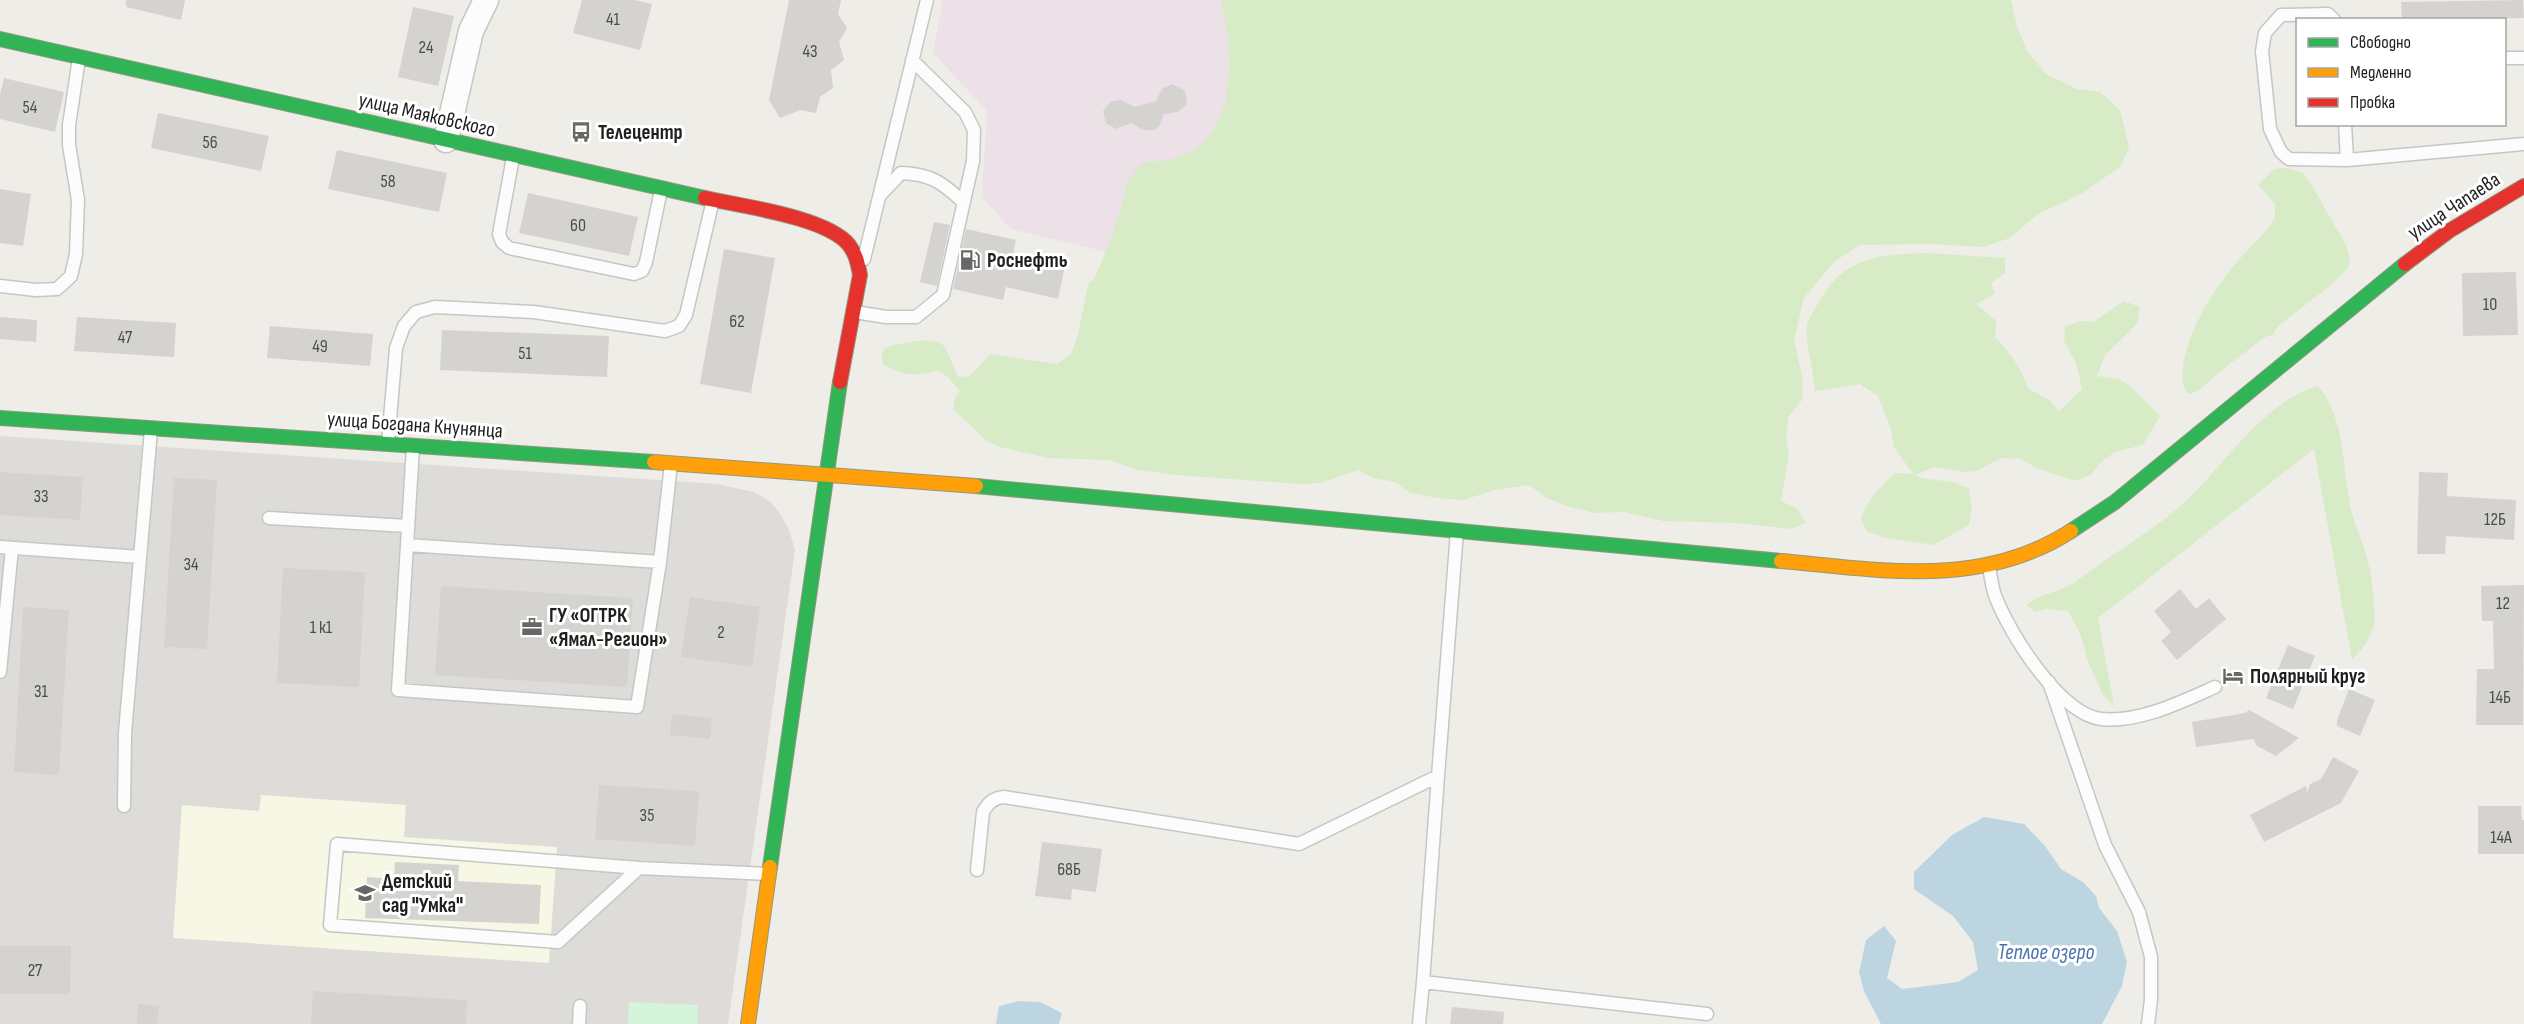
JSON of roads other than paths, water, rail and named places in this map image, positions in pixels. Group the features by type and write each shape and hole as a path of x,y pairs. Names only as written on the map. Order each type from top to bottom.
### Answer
{"main road":[{"name":"улица Маяковского","path":"0,39 807,221 843,238 853,248 860,275"},
{"name":"улица Чапаева","path":"1457,530 1890,571 1948,572 2011,560 2052,543 2115,502 2407,262 2449,231 2524,186"},
{"path":"748,1024 836,404 860,275"},
{"name":"улица Богдана Кнунянца","path":"0,418 827,474 1457,530"}],"street":[{"path":"446,140 471,31 486,0"}],"lane":[{"path":"860,275 927,0"},
{"path":"2332,18 2328,14 2281,15 2265,33 2262,51 2271,129 2281,152 2289,159 2347,160 2524,144"},
{"path":"0,286 36,290 57,289 71,276 76,254 78,200 69,145 69,125 79,56"},
{"path":"2506,58 2524,58"},
{"path":"853,312 886,317 916,317 943,295 973,161 974,130 965,112 912,60"},
{"path":"2345,126 2347,160"},
{"path":"513,156 499,234 502,242 509,248 634,274 642,271 646,262 661,189"},
{"path":"881,195 901,173 921,174 944,184 963,202"},
{"path":"388,444 396,348 404,326 416,312 435,307 534,312 665,331 679,326 686,315 713,200"},
{"path":"124,806 125,733 151,428"},
{"path":"413,446 398,690 626,707 637,707 660,562 671,464"},
{"path":"269,518 408,526"},
{"path":"1419,1024 1457,530"},
{"path":"406,545 660,562"},
{"path":"0,672 6,547 140,557"},
{"path":"1989,566 1995,596 2017,638 2049,682 2072,705 2088,716 2102,719 2140,716 2215,687"},
{"path":"2049,682 2105,844 2139,912 2151,957 2151,1000 2148,1024"},
{"path":"977,870 983,812 988,804 1004,796 1299,844 1438,776"},
{"path":"639,868 558,942 330,925 337,844 639,868 769,874"},
{"path":"1423,982 1707,1014"},
{"path":"579,1024 580,1006"}],"water":[{"name":"Теплое озеро","path":"1984,817 2024,824 2045,846 2061,869 2083,882 2096,896 2099,908 2117,931 2127,962 2122,986 2102,1024 1881,1024 1864,991 1859,972 1866,940 1884,926 1896,941 1887,978 1902,989 1958,982 1978,970 1973,942 1953,916 1914,889 1914,872 1952,835"},
{"path":"1019,1001 1040,1002 1062,1013 1059,1024 996,1024 999,1006"}],"place":[{"name":"Телецентр","path":"581,132"},
{"name":"Роснефть","path":"970,260"},
{"name":"ГУ «ОГТРК «Ямал-Регион»","path":"532,627"},
{"name":"Полярный круг","path":"2233,676"},
{"name":"Детский сад \"Умка\"","path":"365,893"}]}
